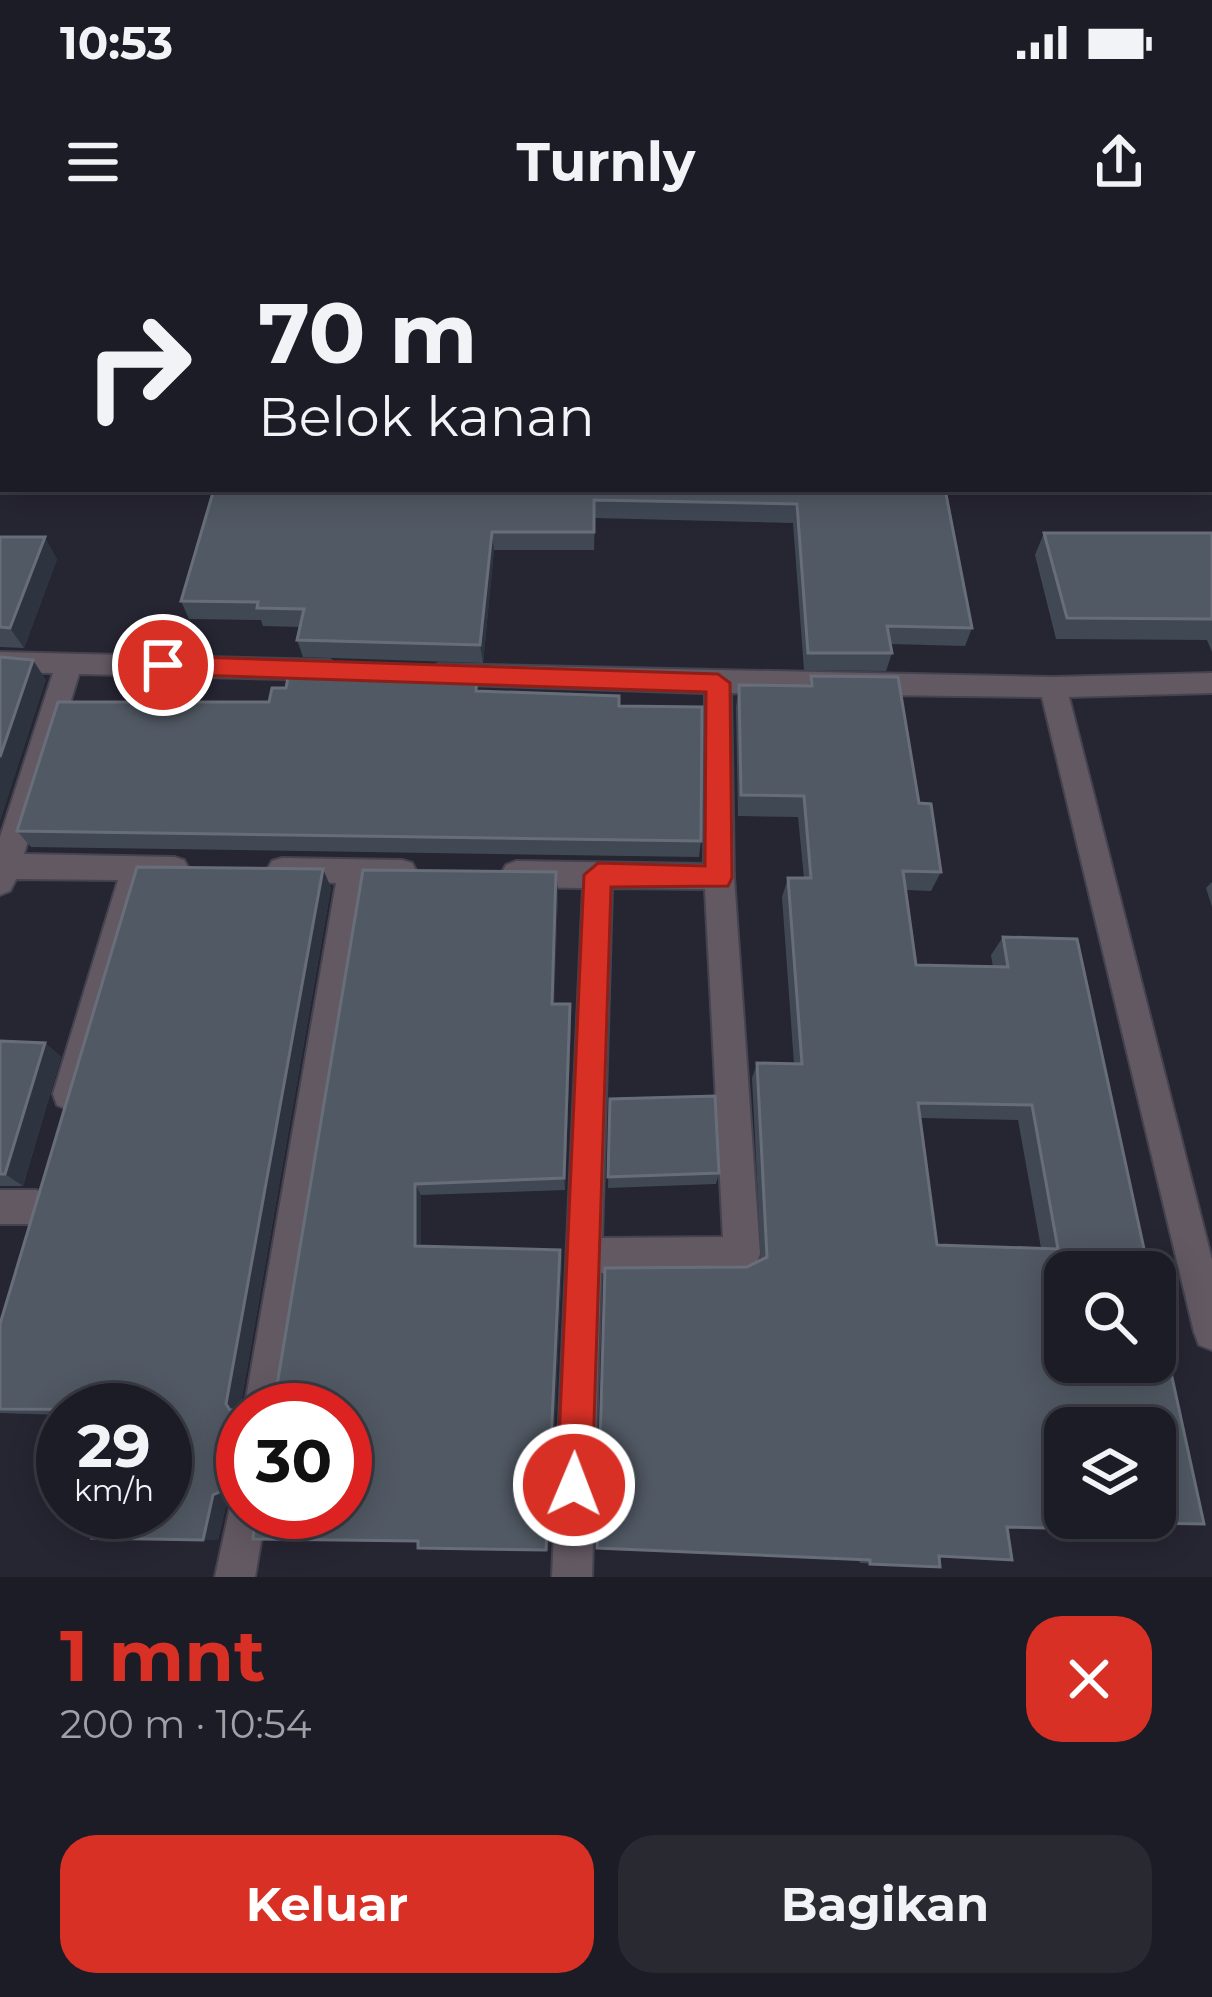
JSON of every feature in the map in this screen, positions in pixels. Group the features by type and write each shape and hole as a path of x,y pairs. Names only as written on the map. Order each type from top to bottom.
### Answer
{"street":[{"path":"0,662 358,671"},
{"path":"70,662 3,874 201,869"},
{"path":"406,673 718,683 1053,687 1103,682 1212,683"},
{"path":"581,1256 742,1254 718,878 718,683"},
{"path":"1053,687 1212,1332"},
{"path":"62,1117 136,868"},
{"path":"244,870 442,872"},
{"path":"268,1383 353,871"},
{"path":"487,873 718,878"},
{"path":"572,1577 598,875"},
{"path":"24,1250 26,1200"},
{"path":"235,1577 241,1539"}],"building":[{"path":"213,492 946,492 972,628 887,626 892,653 808,653 797,504 594,500 594,532 492,532 480,645 297,640 304,609 257,608 258,602 181,601"},
{"path":"1044,533 1212,533 1212,619 1067,618"},
{"path":"0,537 45,537 10,628 0,627"},
{"path":"0,657 33,660 0,757"},
{"path":"290,667 477,673 476,691 619,696 619,706 702,707 701,841 17,831 58,702 269,702 272,688 286,688"},
{"path":"811,676 898,677 919,803 931,804 941,872 903,871 916,965 1008,967 1003,937 1077,939 1144,1251 1044,1251 1044,1383 1173,1383 1204,1524 1176,1524 1176,1407 1044,1407 1044,1528 1007,1527 1012,1560 939,1556 940,1567 597,1548 605,1268 747,1267 767,1257 757,1063 802,1064 788,878 811,878 804,796 741,795 739,685 812,686","holes":["918,1103 1032,1105 1058,1249 937,1245"]},
{"path":"137,867 323,869 230,1383 216,1383 216,1494 203,1540 148,1539 192,1539 192,1383 36,1383 36,1409 0,1409 0,1324"},
{"path":"363,870 556,872 552,1004 570,1004 564,1178 415,1184 415,1246 560,1250 546,1550 418,1548 418,1541 253,1539 372,1539 372,1383 277,1383"},
{"path":"0,1041 45,1043 5,1174 0,1174"},
{"path":"715,1096 719,1173 608,1177 610,1099"}],"route":[{"path":"163,665 718,683 718,878 598,875 574,1485"}]}
